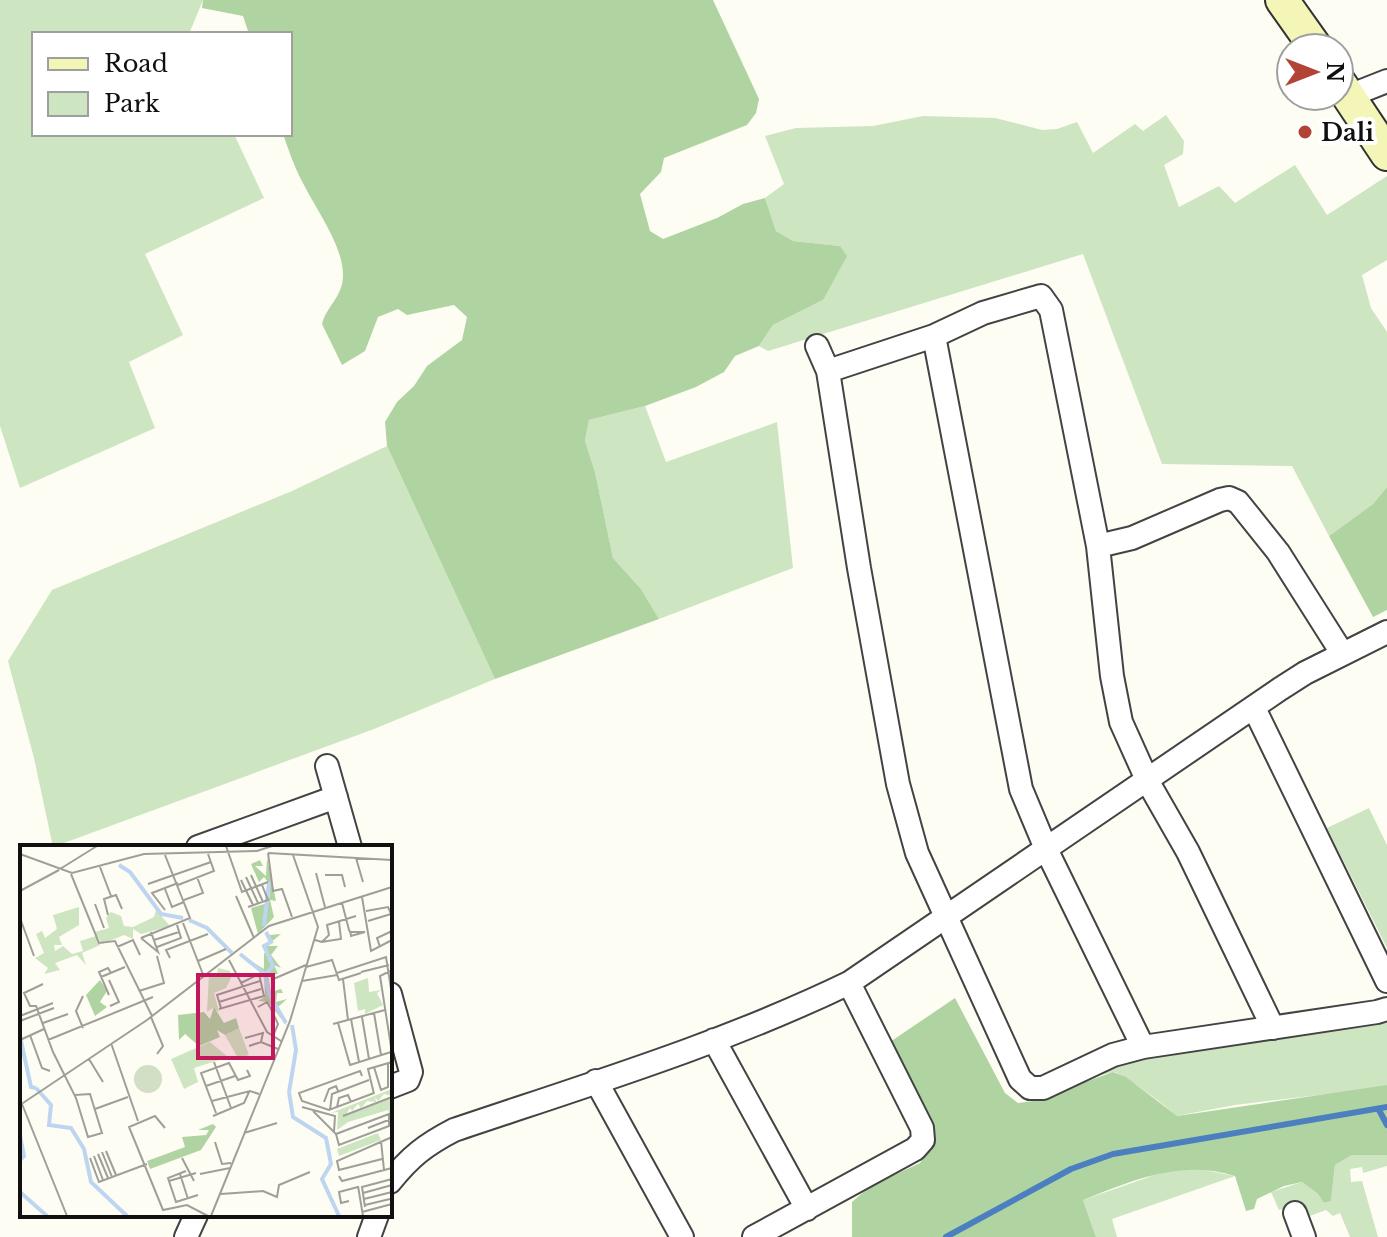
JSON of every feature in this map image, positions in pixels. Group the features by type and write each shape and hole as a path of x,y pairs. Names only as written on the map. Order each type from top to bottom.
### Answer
{"main road":[{"path":"1282,0 1305,32"},
{"path":"1355,106 1387,154"}],"street":[{"path":"1355,87 1387,81"},
{"path":"828,371 934,336 983,313 1041,296 1051,310 1098,546 1112,676 1121,722 1148,782 1188,852 1273,1028"},
{"path":"934,336 1021,789 1047,851 1143,1047"},
{"path":"817,346 828,371 898,784 917,853 1025,1085 1043,1088 1113,1055 1143,1047 1387,1009"},
{"path":"1098,546 1132,538 1229,498 1238,502 1278,552 1342,653"},
{"path":"392,1180 426,1144 454,1130 793,1011 849,983 1305,673 1387,632"},
{"path":"1254,708 1387,981"},
{"path":"327,766 349,845"},
{"path":"199,844 336,797"},
{"path":"754,1237 915,1149 923,1140 922,1128 849,983"},
{"path":"392,1001 411,1072 408,1080 392,1086"},
{"path":"714,1040 807,1209"},
{"path":"596,1081 682,1237"},
{"path":"1295,1213 1304,1237"},
{"path":"186,1237 195,1217"}],"green space":[{"path":"0,0 203,0 190,32 32,32 32,136 235,136 264,198 145,254 183,335 129,362 155,428 20,488 0,426"},
{"path":"203,0 713,0 759,99 756,113 747,125 664,158 661,172 640,194 650,231 663,239 717,218 743,204 765,198 776,231 793,241 840,246 847,256 823,300 773,325 759,346 735,356 724,372 696,387 645,406 589,420 585,441 595,472 613,558 641,589 659,619 495,679 387,446 385,422 427,366 462,340 467,317 454,305 407,315 398,309 378,317 365,351 342,365 322,324 342,283 339,252 298,173 284,136 292,136 292,32 248,32 243,16 202,8"},
{"path":"1166,115 1184,141 1183,154 1164,165 1179,207 1219,186 1235,203 1295,165 1327,215 1387,176 1387,260 1362,275 1371,308 1387,332 1387,487 1373,504 1329,536 1292,466 1162,464 1083,254 768,351 759,346 773,325 823,300 840,246 793,241 776,231 765,198 784,184 765,136 796,128 873,126 923,116 995,118 1042,130 1077,122 1093,153 1135,124 1143,131"},
{"path":"645,406 666,462 777,422 793,568 659,619 641,589 613,558 595,472 585,441 589,420"},
{"path":"387,446 495,679 374,729 53,845 34,758 8,661 52,590 292,491"},
{"path":"1387,487 1387,610 1373,617 1329,536 1373,504"},
{"path":"1369,808 1387,845 1387,948 1327,828"},
{"path":"955,998 1005,1093 1018,1103 1033,1101 1113,1072 1126,1077 1177,1116 1387,1085 1387,1155 1352,1155 1335,1165 1331,1201 1324,1203 1302,1182 1284,1186 1257,1199 1254,1209 1246,1211 1235,1176 1215,1171 1177,1171 1139,1179 1083,1200 1096,1237 852,1237 852,1202 869,1187 920,1163 932,1144 887,1044"},
{"path":"1387,1022 1387,1085 1370,1089 1235,1105 1176,1116 1119,1074 1101,1075 1103,1064"},
{"path":"1352,1155 1387,1155 1387,1166 1363,1173 1362,1167 1350,1169 1351,1182 1362,1181 1378,1237 1350,1237 1340,1213 1333,1216 1326,1210 1307,1217 1291,1207 1279,1210 1271,1192 1302,1182 1324,1203 1331,1201 1335,1165"},
{"path":"1200,1169 1235,1176 1112,1219 1117,1237 1096,1237 1083,1200 1169,1170"}],"waterway":[{"path":"946,1237 1071,1169 1113,1154 1387,1107"},
{"path":"1379,1110 1387,1125"}],"place":[{"name":"Dali","path":"1305,132"}]}
